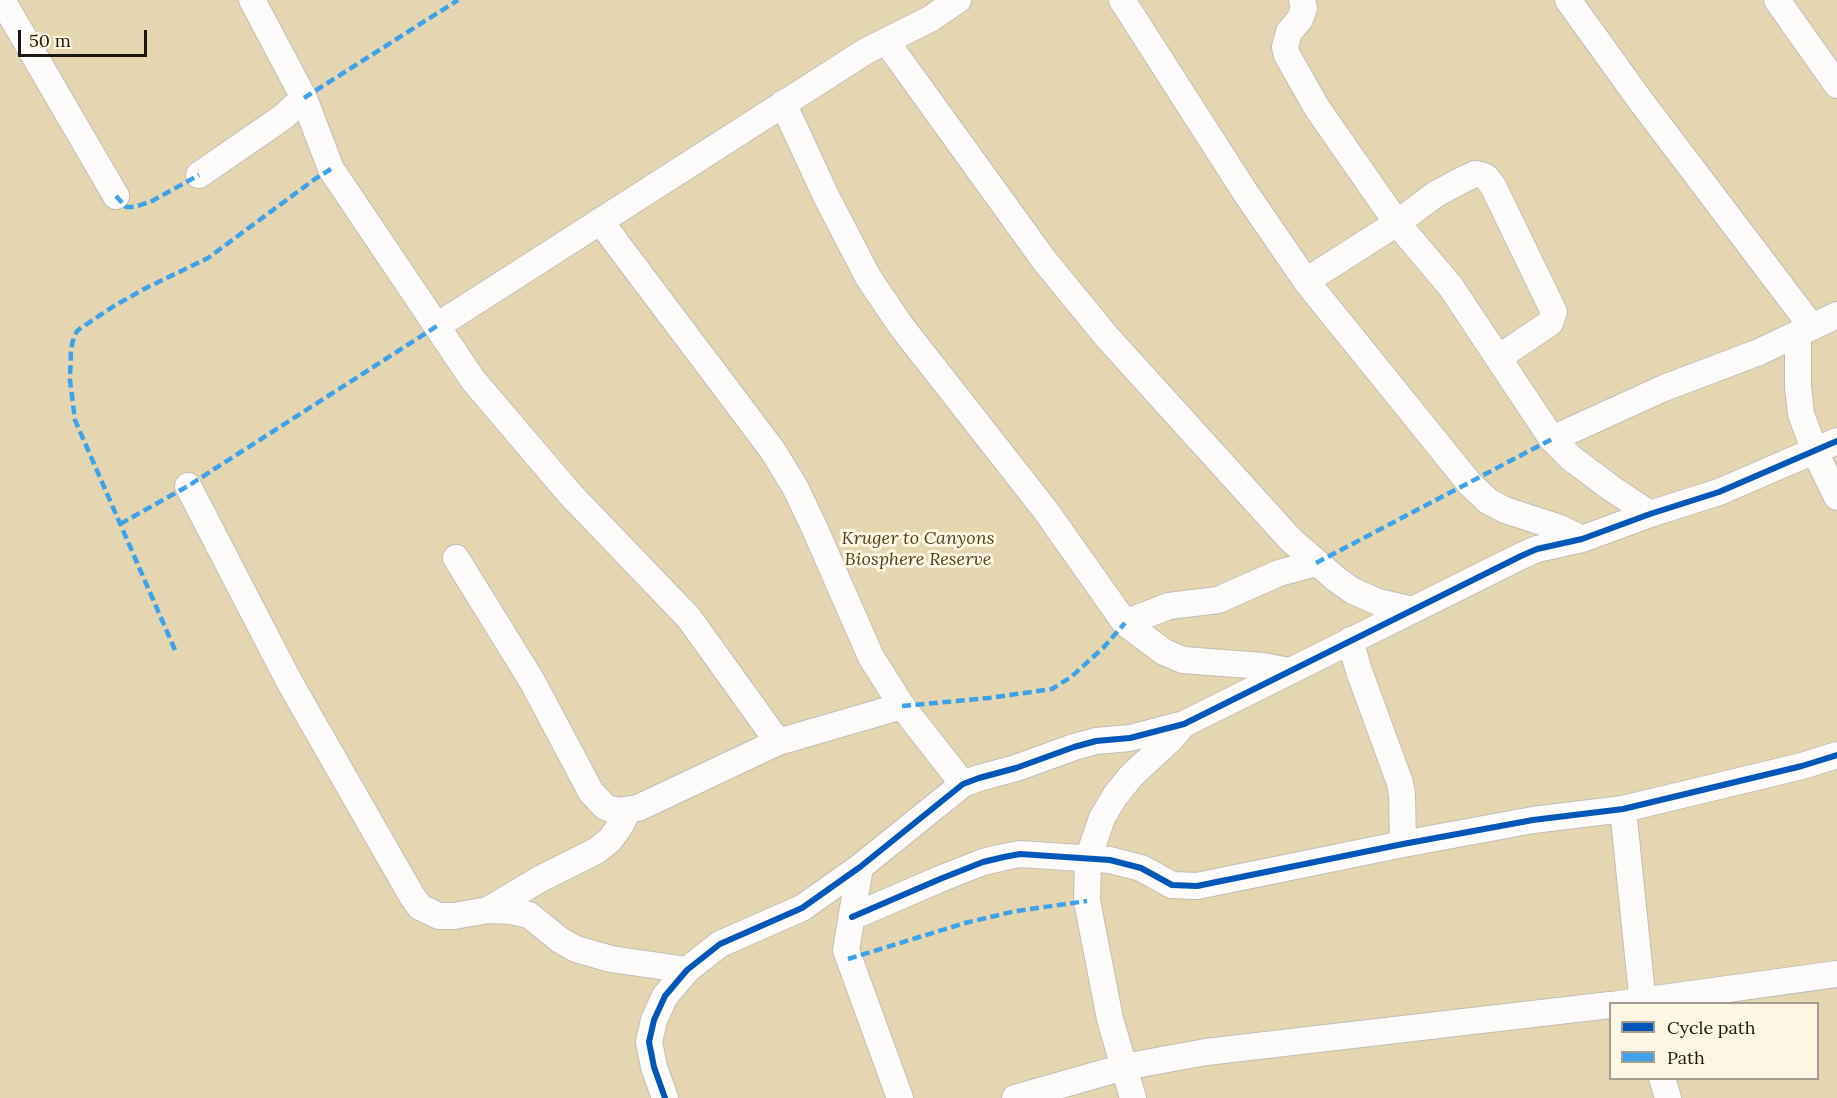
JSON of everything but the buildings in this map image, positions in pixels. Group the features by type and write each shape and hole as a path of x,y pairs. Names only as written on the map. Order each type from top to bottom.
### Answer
{"street":[{"path":"2,0 116,196"},
{"path":"252,0 304,98 331,170 472,380 570,494 688,618 778,741"},
{"path":"436,327 866,51 930,19 958,0"},
{"path":"1122,0 1245,192 1306,281 1470,484 1504,510 1560,528 1582,539"},
{"path":"1302,0 1304,8 1300,19 1285,40 1287,55 1317,108 1397,223 1451,287 1552,439 1580,464 1650,514"},
{"path":"1568,0 1805,331 1798,387 1801,414 1826,446 1837,496"},
{"path":"1777,0 1837,85"},
{"path":"886,41 1044,260 1100,328 1263,511 1290,540 1335,579 1364,597 1412,610"},
{"path":"199,175 283,117 304,98"},
{"path":"783,104 826,196 868,277 915,345 1046,511 1125,623 1164,652 1183,660 1263,666 1289,671"},
{"path":"1306,281 1397,223 1436,194 1475,174 1486,177 1493,186 1554,312 1550,323 1498,358"},
{"path":"600,221 773,451 795,487 871,657 902,706 963,784"},
{"path":"1552,439 1664,388 1759,352 1837,315"},
{"path":"665,1098 654,1067 649,1042 654,1020 665,996 687,970 720,944 802,908 860,867 963,784 1096,741 1130,738 1184,724 1521,556 1538,549 1582,539 1719,492 1826,446"},
{"path":"188,486 290,683 420,907 438,916 488,910 529,915 560,940 576,949 611,959 687,970"},
{"path":"456,558 532,681 579,772 596,799 611,809 628,811 638,808 778,741 902,706"},
{"path":"1125,623 1169,606 1218,600 1279,573 1316,563"},
{"path":"1350,640 1400,783 1402,844"},
{"path":"1133,1098 1110,1019 1087,901 1088,859 1102,818 1115,796 1132,775 1184,724"},
{"path":"852,917 982,862 1020,854 1126,862 1172,885 1197,886 1533,820 1623,809 1803,766 1837,755"},
{"path":"1623,809 1635,1002"},
{"path":"488,910 540,879 596,851 610,840 628,811"},
{"path":"860,867 847,939 848,959 900,1098"},
{"path":"1642,1002 1837,974"},
{"path":"1015,1098 1124,1067 1206,1052 1609,1005"},
{"path":"1663,1080 1668,1098"}],"green space":[{"name":"Kruger to Canyons Biosphere Reserve","path":"0,0 1837,0 1837,1098 0,1098"}],"marked path":[{"path":"304,98 458,0"},
{"path":"175,650 75,420 70,380 71,349 74,336 78,330 114,306 208,258 331,169"},
{"path":"116,196 126,207 135,207 152,201 199,175"},
{"path":"120,524 188,486 437,326"},
{"path":"1316,563 1552,439"},
{"path":"902,706 989,698 1052,689 1071,677 1103,648 1125,623"},
{"path":"848,959 965,923 1016,911 1087,901"}],"cycle path":[{"path":"665,1098 654,1067 649,1042 654,1020 665,996 687,970 720,944 802,908 860,867 963,784 1096,741 1130,738 1184,724 1537,549 1582,539 1719,492 1837,441"},
{"path":"852,917 983,862 1020,854 1110,860 1141,868 1172,885 1197,886 1533,820 1623,809 1802,766 1837,755"}]}
